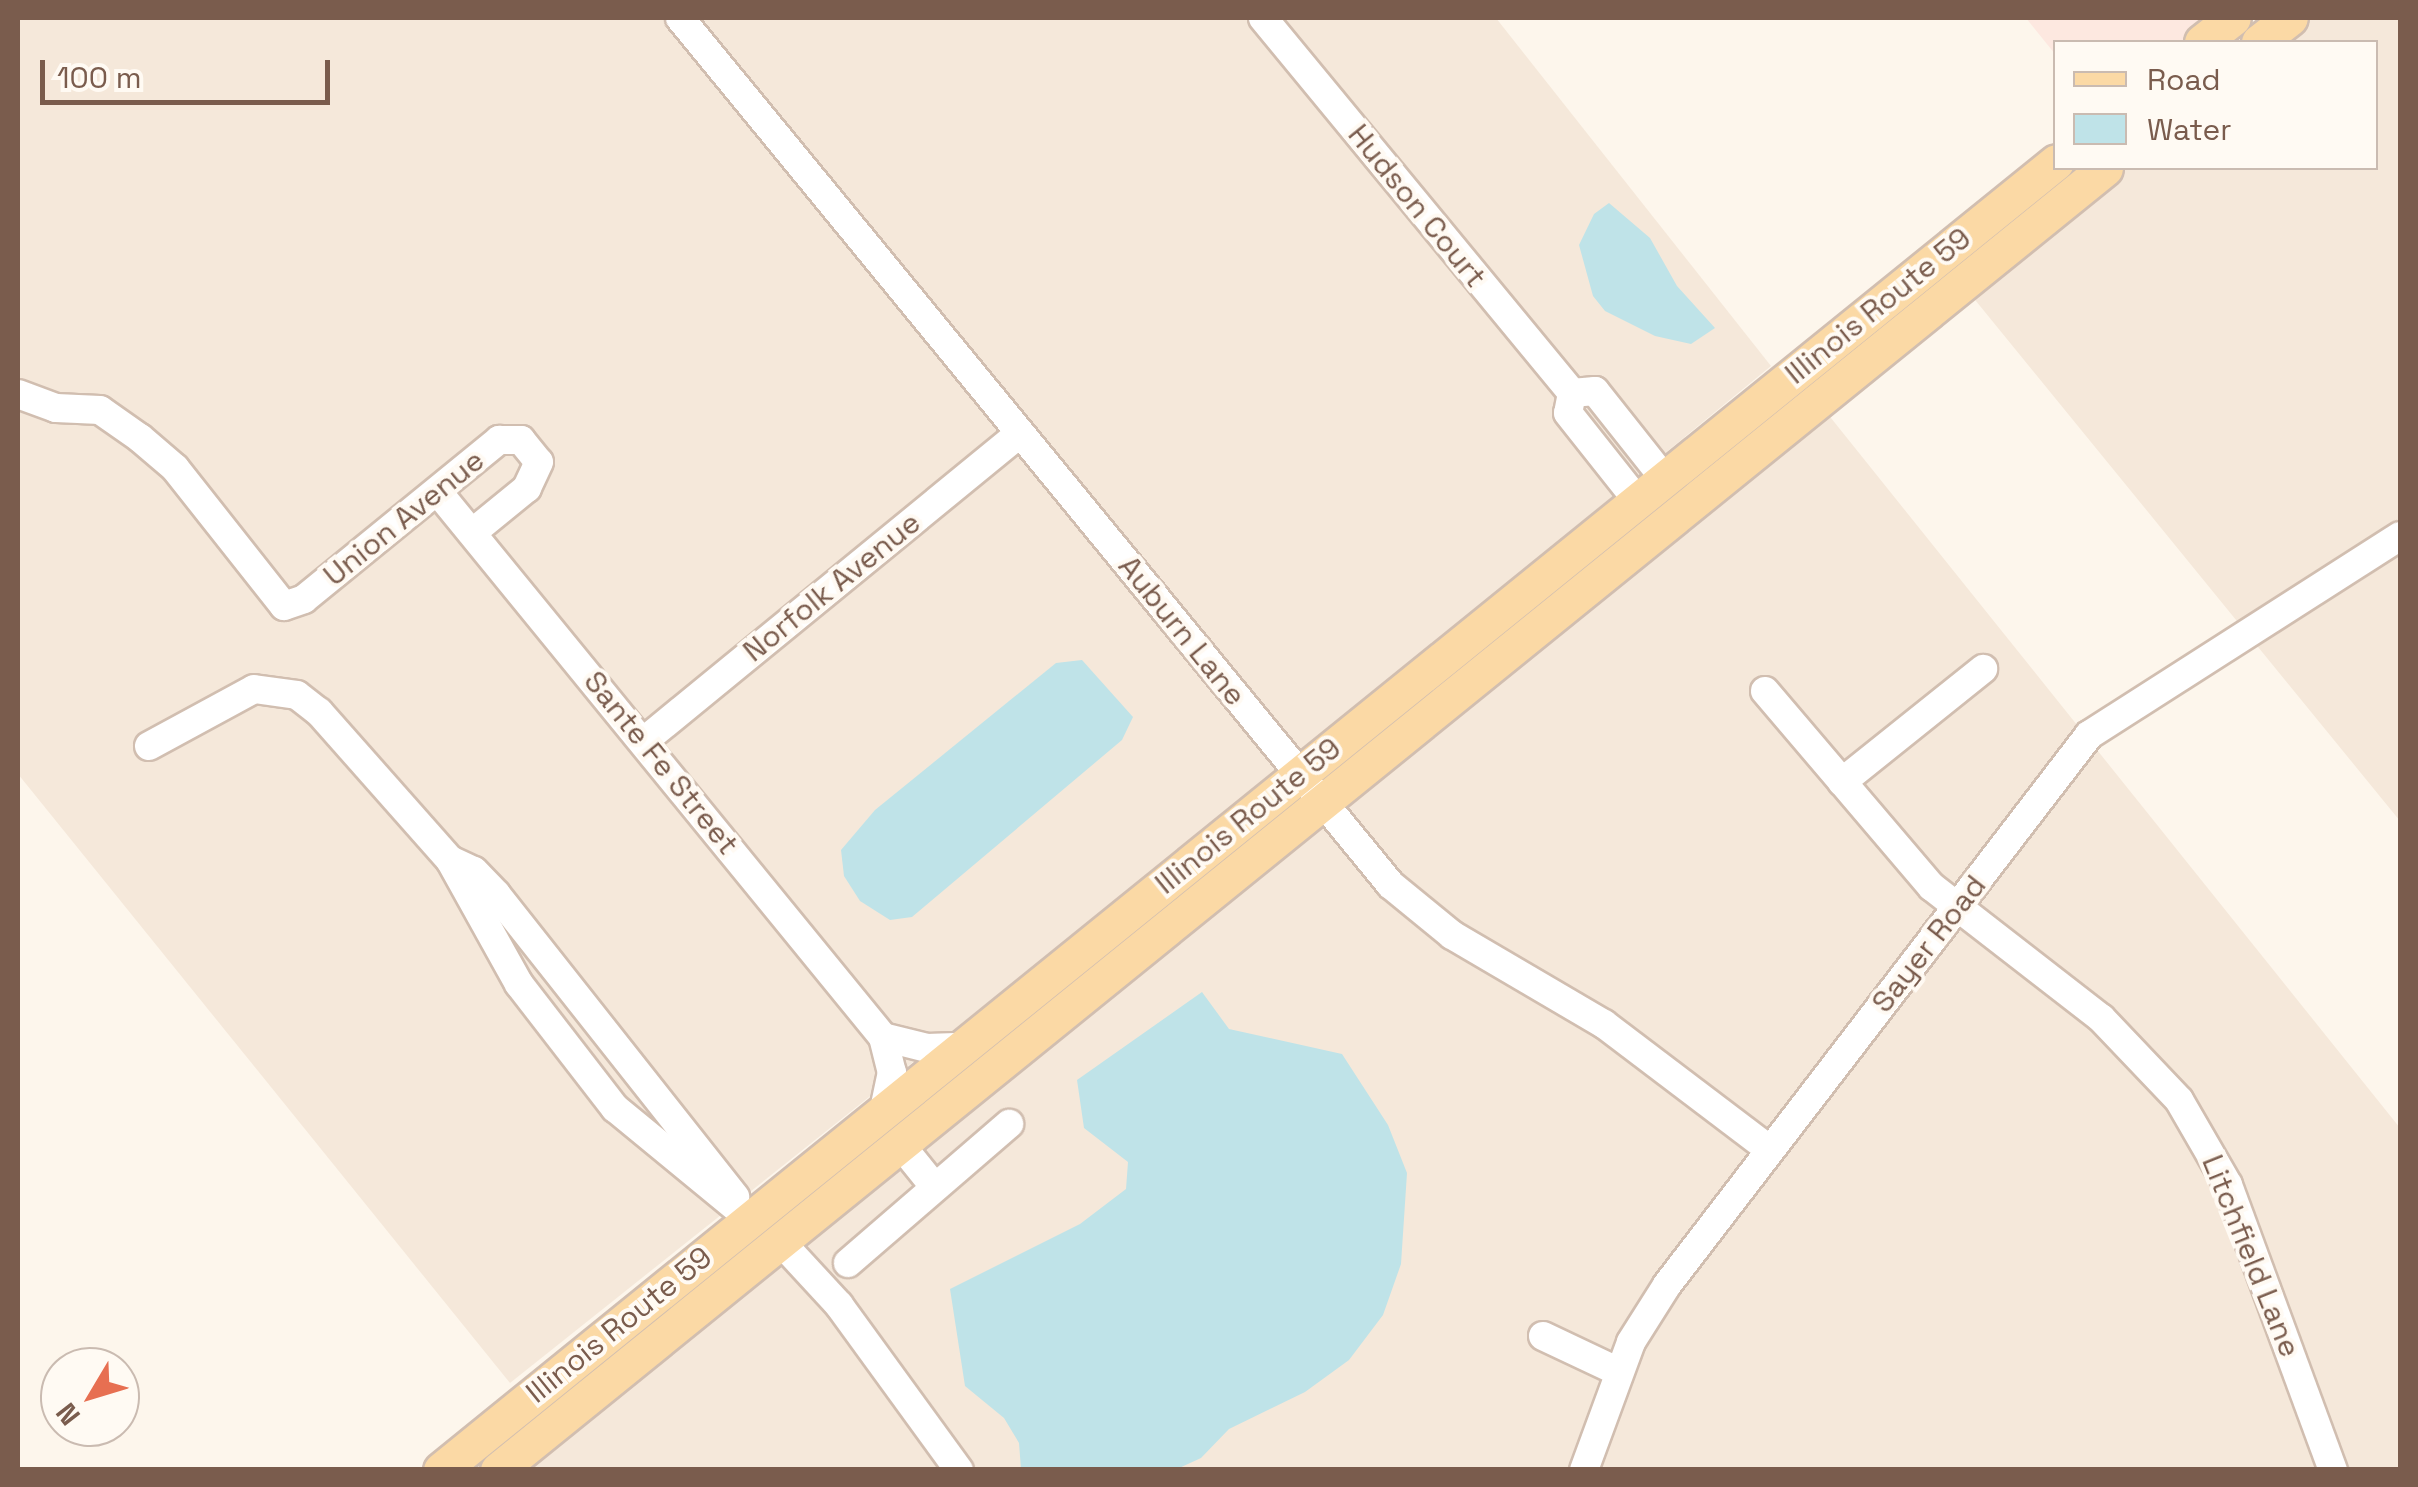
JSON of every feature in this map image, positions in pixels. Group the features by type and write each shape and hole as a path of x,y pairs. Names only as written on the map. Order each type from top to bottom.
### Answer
{"main road":[{"path":"2205,40 2234,18"},
{"path":"2262,40 2290,18"},
{"name":"Illinois Route 59","path":"441,1470 743,1211 884,1110 2053,164"},
{"name":"Illinois Route 59","path":"498,1470 2103,170"}],"street":[{"name":"Auburn Lane","path":"680,18 1298,775 1427,917 1604,1024 1770,1150"},
{"name":"Hudson Court","path":"1263,18 1572,393 1595,391 1651,489"},
{"name":"Union Avenue","path":"18,394 56,408 100,410 140,438 175,468 284,606 304,599 499,440 521,440 538,462 526,488 473,532"},
{"name":"Norfolk Avenue","path":"644,741 1020,433"},
{"name":"Sante Fe Street","path":"438,492 883,1037"},
{"name":"Sayer Road","path":"1584,1470 1619,1372 1668,1285 2088,736 2400,536"},
{"path":"1842,782 1983,669"},
{"path":"149,746 254,689 297,695 450,860 518,984 615,1108 743,1211"},
{"name":"Litchfield Lane","path":"1765,691 1957,908 2113,1029 2157,1072 2198,1128 2234,1202 2332,1470"},
{"path":"450,860 474,871 496,894 743,1211"},
{"path":"884,1110 892,1072 883,1037 927,1048 963,1046"},
{"path":"848,1263 933,1185 1009,1124"},
{"path":"900,1144 933,1185"},
{"path":"780,1241 839,1305 959,1470"},
{"path":"1544,1336 1619,1372"}],"shaded area":[{"path":"18,18 1496,18 1771,366 1276,773 510,1383 18,774"},
{"path":"2026,18 2218,18 2190,40 2053,40 2053,52"},
{"path":"2299,18 2400,18 2400,821 1967,290 2114,170 2378,170 2378,40 2271,40"},
{"path":"1827,413 2400,1128 2400,1469 516,1470"}],"water":[{"path":"1609,203 1650,238 1677,286 1715,328 1691,344 1655,336 1605,311 1593,296 1579,245 1594,214"},
{"path":"1082,660 1133,717 1122,740 912,917 890,920 860,901 844,876 841,850 875,810 1056,663"},
{"path":"1202,992 1229,1029 1342,1054 1388,1125 1407,1173 1401,1264 1383,1315 1349,1360 1305,1392 1229,1429 1201,1458 1177,1469 1021,1469 1019,1443 1004,1418 965,1386 950,1289 1080,1224 1126,1189 1128,1162 1084,1128 1077,1080"}]}
